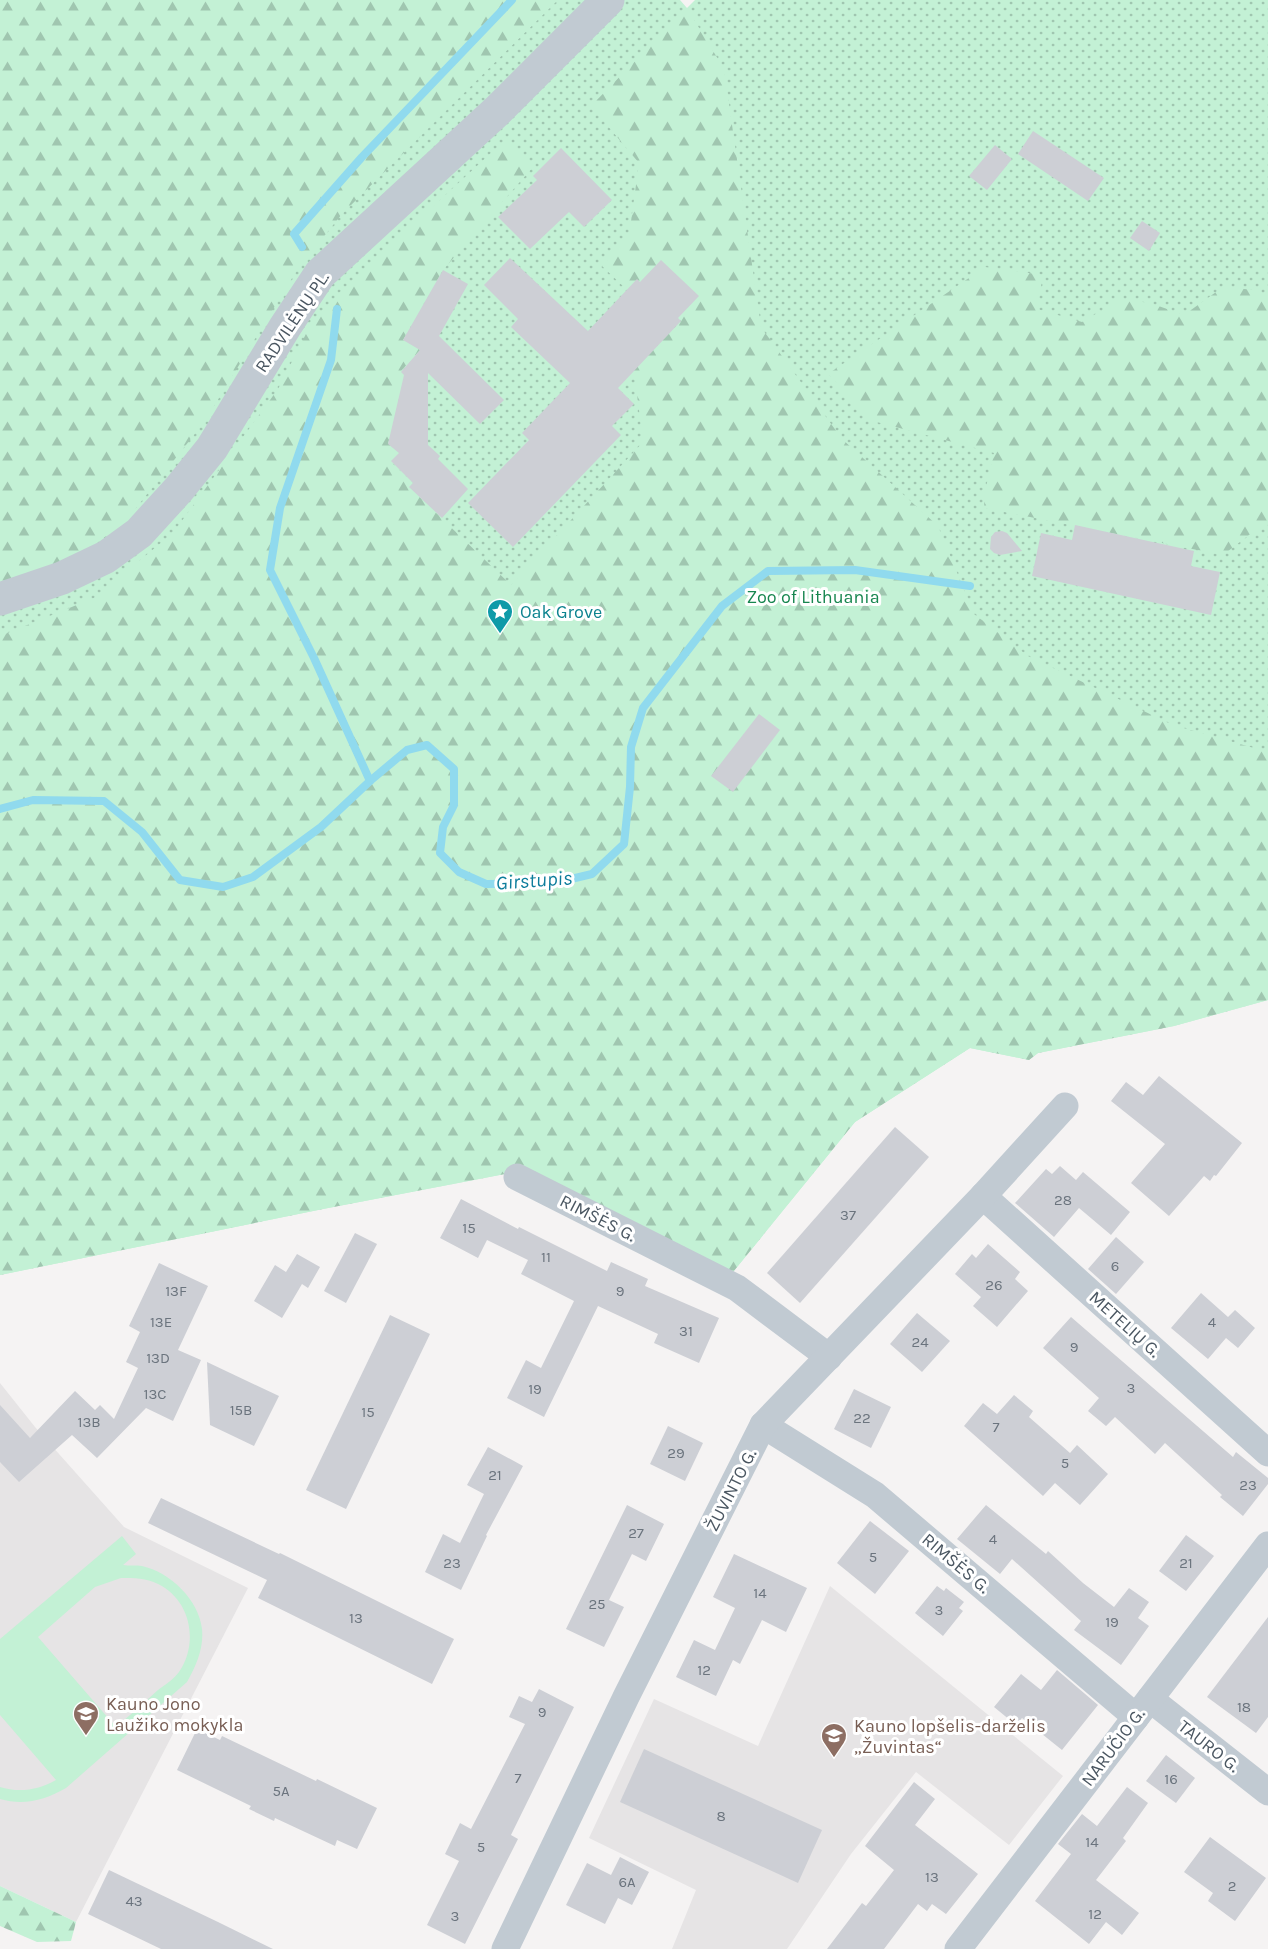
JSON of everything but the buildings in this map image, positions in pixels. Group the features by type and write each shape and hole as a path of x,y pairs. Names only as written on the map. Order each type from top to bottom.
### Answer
{"street":[{"name":"RADVILĖNŲ PL.","path":"0,599 62,578 106,557 139,533 212,448 320,274 497,111 608,0"},
{"name":"ŽUVINTO G.","path":"505,1949 626,1697 763,1425 983,1196 1065,1106"},
{"name":"RIMŠĖS G.","path":"517,1177 737,1288 829,1357"},
{"name":"METELIŲ G.","path":"983,1196 1268,1454"},
{"name":"RIMŠĖS G.","path":"763,1425 875,1495 1143,1708"},
{"name":"NARUČIO G.","path":"958,1949 1268,1545"},
{"name":"TAURO G.","path":"1143,1708 1268,1792"}],"shaded area":[{"name":"Kauno Jono Laužiko mokykla","path":"0,1383 35,1427 124,1527 248,1588 76,1922 0,1886"},
{"name":"Kauno lopšelis-darželis „Žuvintas“","path":"830,1586 1063,1776 1009,1845 916,1772 851,1854 787,1949 672,1949 696,1890 589,1838 654,1699 758,1746"}],"green space":[{"name":"Oak Grove","path":"0,0 680,0 687,8 695,0 1268,0 1268,1000 1174,1026 1038,1053 1029,1060 970,1048 855,1122 733,1272 521,1171 0,1275"},
{"path":"0,0 558,0 342,214 297,270 205,421 121,527 59,565 0,583"},
{"name":"Oak Grove","path":"687,8 724,69 761,327 842,439 938,526 974,614 1028,656 1173,725 1268,752 1268,1000 1174,1026 1038,1053 1029,1060 970,1048 855,1122 733,1272 521,1171 0,1275 0,636 94,598 173,533 278,389 310,326 340,292 504,141 533,167 443,270 403,340 420,350 401,371 403,373 402,404 388,443 399,453 391,462 413,483 409,487 511,585 643,442 634,370 681,321 678,318 699,296 662,260 640,282 627,290 602,266 629,236 639,163 591,106"},
{"path":"985,267 1043,275 1037,309 1082,322 1121,299 1150,303 1184,315 1223,287 1255,290 1268,296 1268,526 1266,522 1223,555 984,508 985,491 994,453 873,421 828,374"},
{"path":"122,1536 136,1554 123,1565 152,1569 172,1581 189,1598 200,1618 202,1629 199,1657 187,1682 66,1788 42,1799 26,1802 0,1799 0,1787 14,1790 29,1789 56,1780 0,1715 0,1639","holes":["121,1578 149,1581 169,1591 184,1611 190,1636 185,1661 177,1675 116,1727 38,1637 95,1587"]},
{"path":"0,1886 76,1922 71,1941 37,1942 0,1926"}],"waterway":[{"path":"302,247 294,234 362,157 512,0"},
{"path":"337,309 331,360 280,508 270,570 314,658 370,781"},
{"name":"Girstupis","path":"0,809 33,800 104,801 142,832 180,880 223,887 253,877 321,827 407,750 427,745 454,769 454,805 443,827 440,853 459,872 486,884 554,883 592,874 624,844 630,787 631,747 643,708 722,606 768,571 855,570 970,586"}],"place":[{"name":"Oak Grove","path":"500,635"},
{"name":"Kauno Jono Laužiko mokykla","path":"86,1737"},
{"name":"Kauno lopšelis-darželis „Žuvintas“","path":"834,1759"}],"park label":[{"name":"Zoo of Lithuania","path":"813,597"}]}
